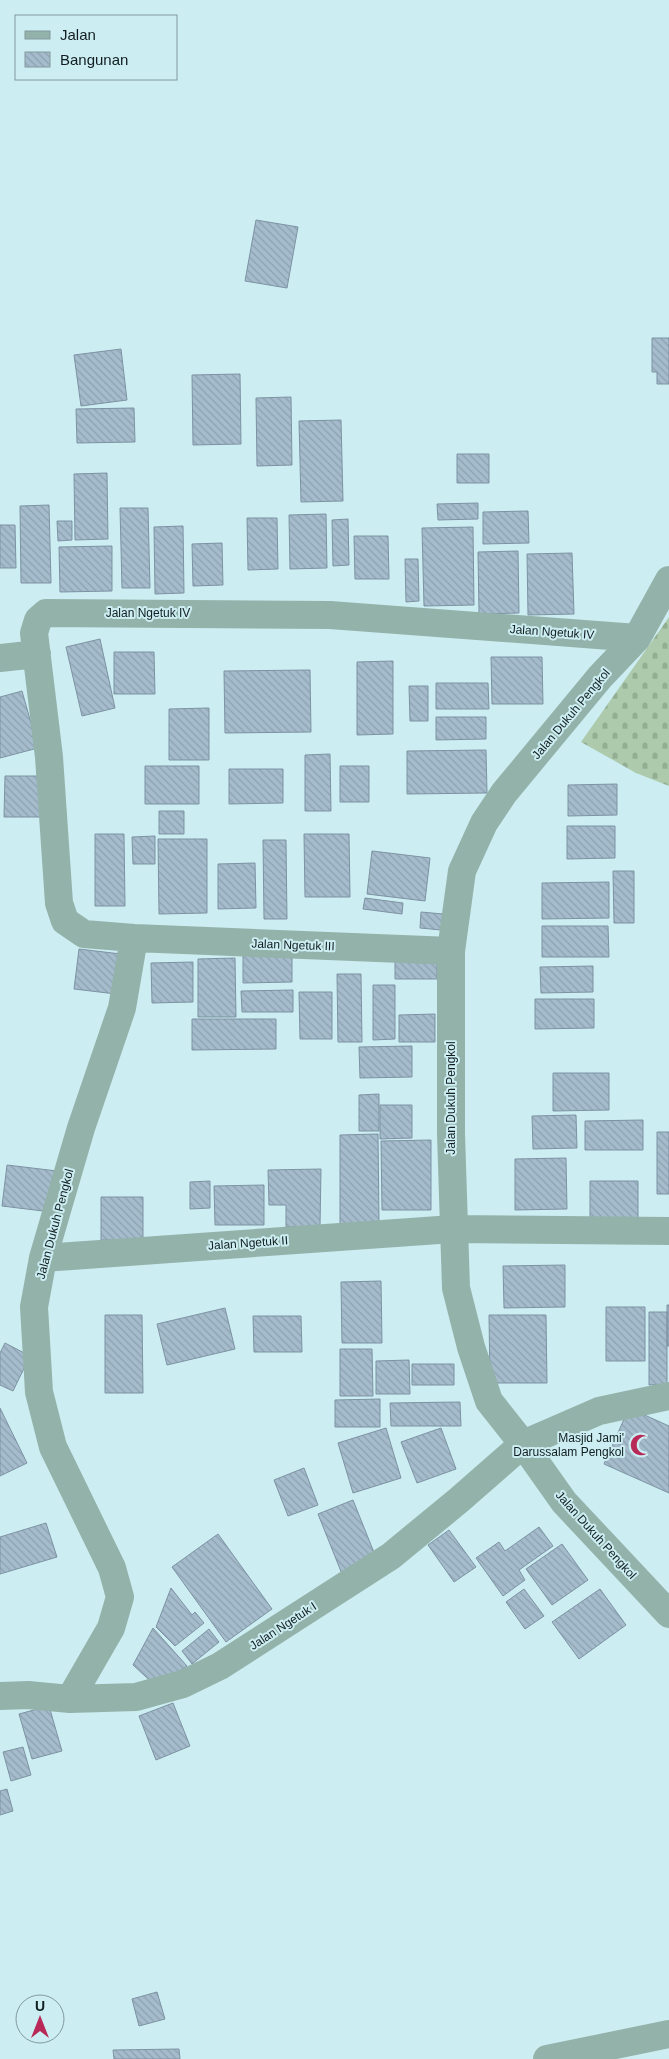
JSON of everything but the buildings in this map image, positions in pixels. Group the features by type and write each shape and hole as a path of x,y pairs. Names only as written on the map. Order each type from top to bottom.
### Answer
{"street":[{"name":"Jalan Dukuh Pengkol","path":"669,580 637,638 600,678 504,793 484,823 462,872 451,951 453,1229 456,1288 471,1347 489,1401 523,1444 564,1502 669,1614"},
{"name":"Jalan Ngetuk IV","path":"134,938 84,934 65,921 59,903 49,757 34,633 38,620 46,612 330,615 637,638"},
{"path":"0,658 37,654"},
{"name":"Jalan Dukuh Pengkol","path":"70,1699 110,1628 120,1597 112,1568 53,1447 39,1392 34,1307 43,1258 81,1128 122,1008 134,938"},
{"name":"Jalan Ngetuk III","path":"134,938 451,951"},
{"name":"Jalan Ngetuk II","path":"43,1258 453,1229 669,1230"},
{"name":"Jalan Ngetuk I","path":"0,1696 28,1695 70,1699 136,1697 183,1684 220,1666 391,1556 523,1444 599,1411 669,1396"},
{"path":"547,2059 669,2034"}],"green space":[{"path":"669,617 669,786 636,773 581,742"}],"place":[{"name":"Masjid Jami' Darussalam Pengkol","path":"641,1445"}]}
